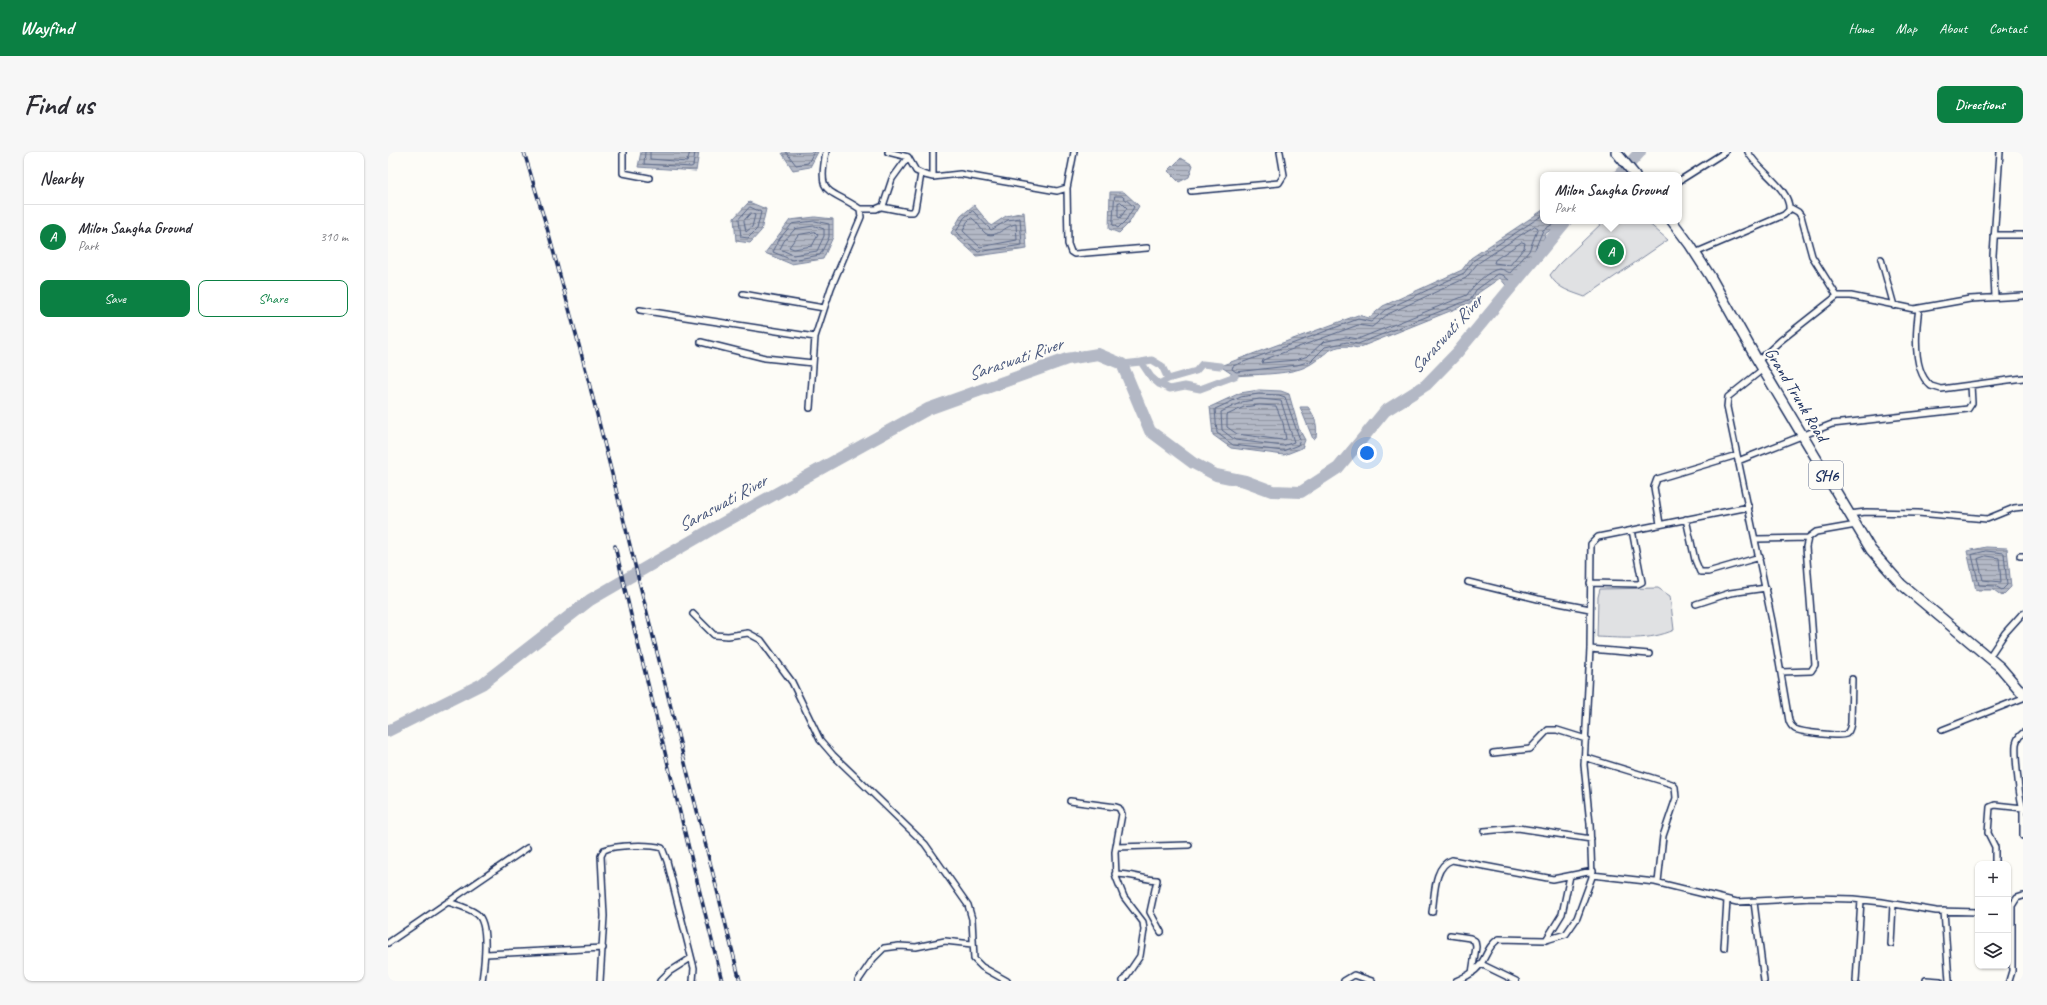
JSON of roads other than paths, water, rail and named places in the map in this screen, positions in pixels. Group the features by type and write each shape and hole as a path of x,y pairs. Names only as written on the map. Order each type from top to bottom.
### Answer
{"highway":[{"path":"1616,152 1633,172"},
{"name":"Grand Trunk Road","path":"1674,224 1695,252 1849,514 1885,567 1901,584 2000,667 2023,694"}],"street":[{"path":"623,152 621,168 623,173 649,178"},
{"path":"826,152 822,177 824,185 830,191 860,209 882,208 913,212 921,174"},
{"path":"888,152 908,157 916,171 933,177 960,174 1035,189 1057,191 1067,188"},
{"path":"933,152 933,177"},
{"path":"1074,152 1067,188 1068,244 1071,252 1074,254 1147,248"},
{"path":"1191,191 1279,183 1284,175 1280,152"},
{"path":"1682,179 1725,152"},
{"path":"1748,152 1757,167 1780,188 1789,207 1798,212 1801,216 1812,256 1837,296"},
{"path":"1995,297 1994,236 2000,152"},
{"path":"882,208 892,179 908,157"},
{"path":"1695,252 1784,214 1787,212 1789,207"},
{"path":"810,408 815,337 818,333 831,288 860,222 860,209"},
{"path":"1994,236 2023,235"},
{"path":"1881,259 1894,306"},
{"path":"743,294 824,308"},
{"path":"1758,361 1804,321 1837,296 1851,296 1909,309 1970,299 2023,296"},
{"path":"1919,308 1916,340 1925,380 1931,386 1936,389 2023,378"},
{"path":"640,310 815,337"},
{"path":"700,342 765,358 813,364"},
{"path":"1763,370 1728,397 1726,407 1760,557 1791,726 1801,730 1838,735 1843,735 1850,730 1852,679"},
{"path":"1738,461 1804,437 1832,424 1968,409 1972,403 1971,385"},
{"path":"1660,524 1654,487 1657,479 1737,455"},
{"path":"1456,981 1472,973 1482,964 1493,943 1498,939 1546,940 1561,937 1572,928 1586,895 1593,873 1584,776 1584,758 1590,649 1590,548 1594,540 1660,524 1749,507"},
{"path":"1849,514 1918,513 1987,519 2014,508 2023,507"},
{"path":"1686,519 1695,560 1700,572 1708,572 1760,557"},
{"path":"1756,540 1808,538 1816,532 1856,525"},
{"path":"1590,583 1638,584 1642,582 1632,530"},
{"path":"1781,672 1811,671 1815,665 1806,547 1808,538"},
{"path":"1468,582 1538,599 1590,608"},
{"path":"1696,604 1730,593 1766,588"},
{"path":"1989,657 2005,633 2023,613"},
{"path":"693,614 714,635 748,633 761,640 792,682 820,740 833,755 920,838 968,905 972,919 972,954 977,963 1006,981"},
{"path":"1590,649 1649,654"},
{"path":"1942,730 2023,698"},
{"path":"1493,753 1530,749 1548,730 1553,729 1586,739"},
{"path":"2023,733 2018,738 2016,748 2020,797 2023,809 2023,836"},
{"path":"1584,758 1672,784 1675,787 1676,798 1662,841 1658,882"},
{"path":"1070,801 1119,808 1122,816 1116,846 1115,874 1124,898 1143,922 1144,930 1140,956 1123,981"},
{"path":"1995,861 1995,850 1988,833 1990,807 1995,805 2023,809"},
{"path":"1484,831 1522,829 1591,839"},
{"path":"1116,846 1189,845"},
{"path":"600,981 603,948 604,888 601,862 604,850 613,847 662,848 667,861 691,958 694,975 693,981"},
{"path":"388,943 527,848"},
{"path":"1432,912 1437,878 1441,868 1452,860 1547,879 1559,879 1593,873 1658,882 1684,887 1727,900 1754,902 1812,898 1860,900 1944,911 1975,912"},
{"path":"1115,874 1133,874 1143,879 1157,880 1150,912 1160,932"},
{"path":"1546,940 1562,914 1570,876"},
{"path":"2011,907 2013,901 2023,896"},
{"path":"1724,948 1727,900"},
{"path":"1856,981 1860,900"},
{"path":"448,902 476,913 482,921 486,954 482,981"},
{"path":"1754,902 1764,981"},
{"path":"1891,944 1893,904"},
{"path":"1944,911 1949,981"},
{"path":"2009,981 2012,971 2011,933"},
{"path":"1450,936 1470,938 1476,941 1472,973"},
{"path":"858,981 873,959 884,948 899,946 916,947 946,941 972,944"},
{"path":"486,954 603,948"},
{"path":"660,981 669,972 691,958"},
{"path":"1482,964 1516,981"},
{"path":"1344,981 1354,975 1372,981"},
{"path":"1926,980 1940,981"}],"water":[{"path":"641,152 699,152 696,171 638,167"},
{"path":"818,152 810,167 793,170 782,153"},
{"path":"1181,158 1193,165 1189,177 1179,182 1168,171"},
{"path":"1110,192 1124,192 1139,206 1129,223 1119,233 1109,229"},
{"path":"749,202 766,209 761,231 750,243 736,241 734,218"},
{"path":"974,205 991,226 1006,216 1024,212 1027,249 977,256 951,233 961,216"},
{"path":"1540,212 1540,224 1561,224 1546,233 1537,256 1509,289 1500,278 1478,293 1475,301 1358,348 1347,346 1332,349 1300,369 1276,373 1235,376 1220,366 1358,315 1369,318 1383,306 1462,270 1471,258"},
{"path":"815,217 833,219 833,237 823,259 791,264 765,253 790,220"},
{"path":"1259,390 1281,391 1289,394 1299,429 1305,440 1302,448 1284,455 1231,448 1213,435 1210,407 1240,393"},
{"path":"1300,407 1308,407 1316,425 1317,433 1316,437 1313,439"},
{"path":"1986,547 2007,548 2011,587 2002,596 1994,590 1976,590 1967,551"}],"waterway":[{"name":"Saraswati River","path":"1622,172 1640,152"},
{"name":"Saraswati River","path":"388,731 482,684 590,600 714,528 928,409 1067,359 1098,354 1122,364 1150,431 1193,463 1216,475 1245,481 1272,491 1301,492 1338,468 1385,411 1426,385 1457,353 1564,224"},
{"path":"1141,362 1152,360 1162,366 1168,379"},
{"path":"1122,364 1141,362 1151,377 1159,384 1170,389 1185,386 1200,389 1235,376"},
{"path":"1159,384 1168,379 1196,371 1202,364 1220,366"}],"railway":[{"path":"524,152 547,228 586,371 740,981"},
{"path":"615,546 722,981"}],"place":[{"name":"Milon Sangha Ground","path":"1611,252"}]}
